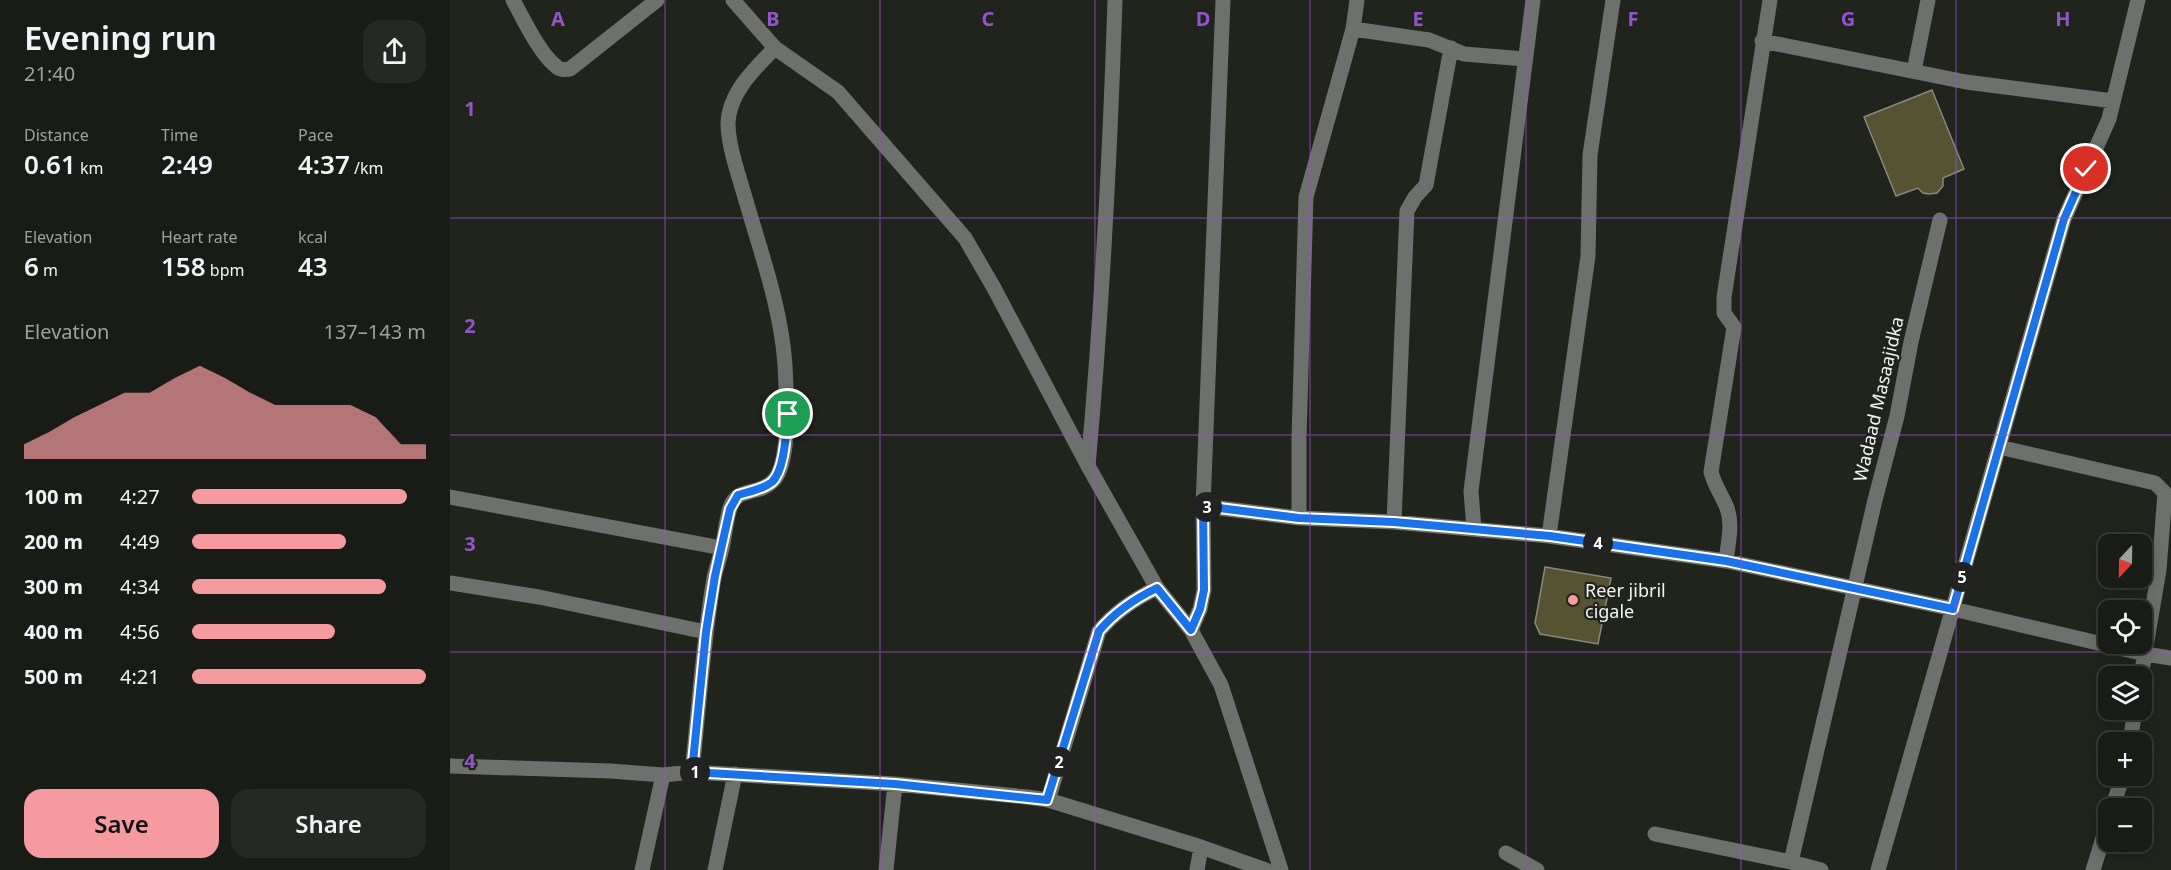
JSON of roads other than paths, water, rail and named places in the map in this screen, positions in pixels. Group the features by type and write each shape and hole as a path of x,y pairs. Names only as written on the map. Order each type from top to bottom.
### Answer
{"street":[{"path":"513,0 539,46 557,68 563,70 570,69 657,0"},
{"path":"734,0 775,48 838,92 965,238 1088,466 1157,588 1191,630 1221,685 1281,870"},
{"path":"1088,466 1099,343 1109,178 1115,0"},
{"path":"1191,630 1200,609 1204,590 1203,506 1222,0"},
{"path":"1299,518 1306,197 1353,29 1358,0"},
{"path":"1474,529 1471,491 1533,0"},
{"path":"1550,536 1588,256 1590,155 1613,0"},
{"path":"1726,561 1730,527 1727,507 1715,488 1711,472 1734,327 1724,313 1724,297 1770,0"},
{"path":"1914,71 1928,0"},
{"path":"1878,870 2064,219 2109,119 2138,0"},
{"path":"1353,29 1430,40 1464,54 1525,59"},
{"path":"1762,42 2028,91 2113,101"},
{"path":"692,772 706,632 715,576 730,509 734,498 738,495 756,491 774,480 784,448 788,414 783,339 736,167 728,122 738,92 750,74 775,48"},
{"path":"1394,522 1407,211 1426,184 1451,48"},
{"name":"Wadaad Masaajidka","path":"1791,862 1940,220"},
{"path":"1999,447 2155,483 2165,493 2159,570 2152,612"},
{"path":"450,497 722,548"},
{"path":"1203,506 1299,518 1394,522 1550,536 1726,561 1953,609 2098,643"},
{"path":"450,583 539,597 706,632"},
{"path":"1047,800 1099,631 1122,608 1157,588"},
{"path":"2143,666 2145,654 2171,658"},
{"path":"450,766 663,775 692,772 735,774 895,784 1047,800 1201,847 1266,870"},
{"path":"715,870 735,774"},
{"path":"642,870 663,775"},
{"path":"886,870 895,784"},
{"path":"1655,834 1821,870"},
{"path":"1197,870 1201,847"},
{"path":"2093,870 2099,852"},
{"path":"1506,853 1537,870"}],"place":[{"name":"Reer jibril cigale","path":"1573,600"}]}
